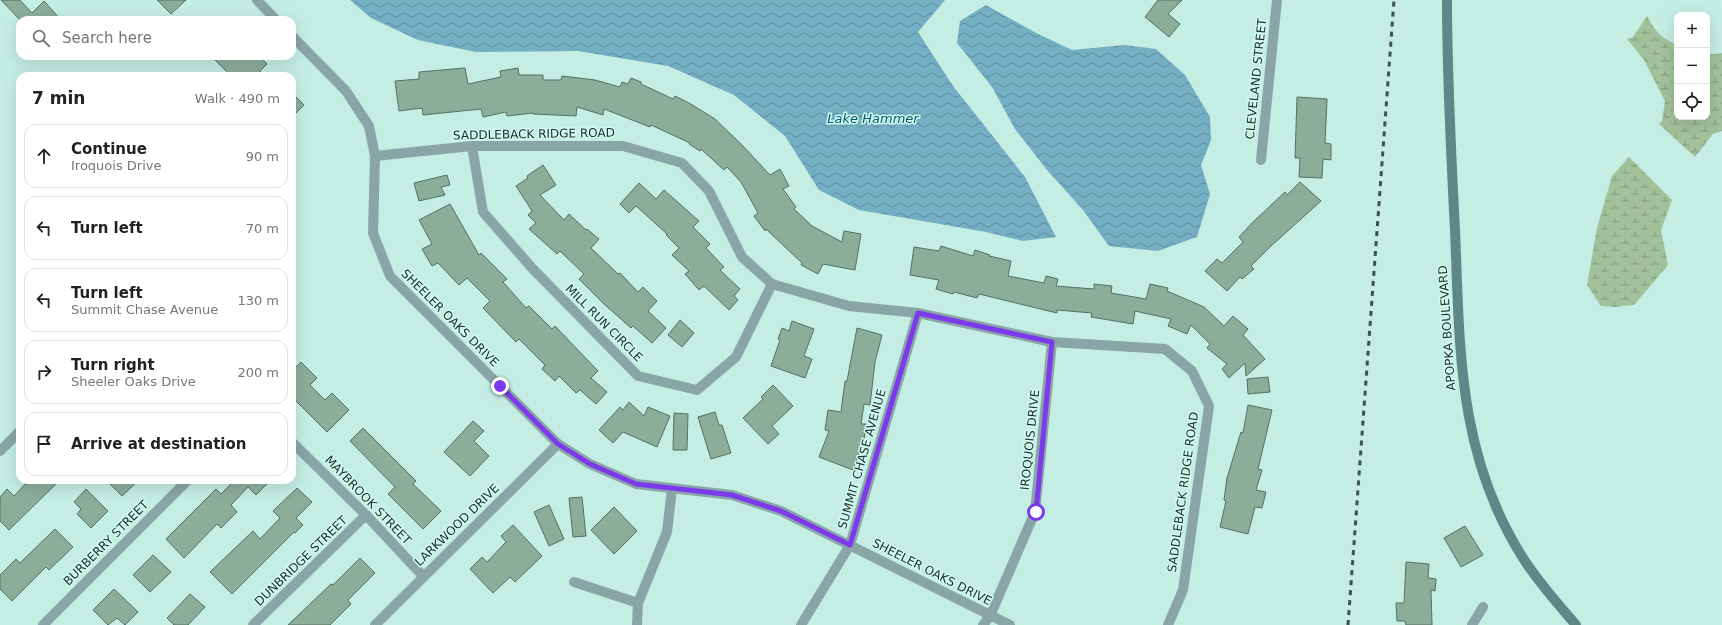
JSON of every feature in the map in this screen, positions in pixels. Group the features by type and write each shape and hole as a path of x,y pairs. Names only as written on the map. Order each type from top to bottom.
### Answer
{"street":[{"path":"257,0 272,16"},
{"name":"CLEVELAND STREET","path":"1261,160 1277,0"},
{"name":"APOPKA BOULEVARD","path":"1447,0 1449,104 1460,362 1469,422 1475,450 1490,492 1511,537 1537,578 1576,625"},
{"name":"SHEELER OAKS DRIVE","path":"296,40 346,91 369,126 375,156 372,233 390,276 558,444 590,464 636,484 732,495 781,511 1010,625"},
{"name":"SADDLEBACK RIDGE ROAD","path":"375,156 472,146 623,146 682,163 709,191 742,256 772,284 849,306 918,313 1052,342 1165,349 1192,371 1208,406 1182,590 1168,625"},
{"name":"MILL RUN CIRCLE","path":"472,146 483,212 532,268 638,376 697,390 736,356 772,284"},
{"name":"SUMMIT CHASE AVENUE","path":"801,625 850,545 918,313"},
{"name":"IROQUOIS DRIVE","path":"983,625 990,616 1036,512 1052,342"},
{"path":"0,451 16,435"},
{"name":"LARKWOOD DRIVE","path":"375,625 558,444"},
{"name":"MAYBROOK STREET","path":"296,446 366,515 424,576"},
{"name":"BURBERRY STREET","path":"43,625 184,484"},
{"path":"637,625 638,603 667,532 672,489"},
{"name":"DUNBRIDGE STREET","path":"253,625 366,515"},
{"path":"574,582 638,603"},
{"path":"1472,625 1483,607"}],"green space":[{"path":"1647,16 1659,34 1674,43 1674,120 1710,120 1710,54 1722,53 1722,131 1713,134 1695,157 1659,124 1662,121 1665,101 1644,60 1627,39 1633,37"},
{"path":"1629,157 1672,200 1661,230 1668,265 1634,305 1615,307 1601,306 1587,285 1597,228 1612,176"}],"water":[{"name":"Lake Hammer","path":"350,0 945,0 918,32 953,86 1025,177 1056,237 1023,241 986,232 859,210 819,190 785,136 734,95 668,66 578,51 476,52 418,40 371,18"},
{"path":"986,5 1036,33 1072,50 1124,45 1156,49 1185,75 1210,117 1211,140 1201,165 1210,194 1197,237 1158,251 1109,246 1083,210 1047,170 1015,129 992,87 957,43 960,21"}],"building":[{"path":"1,0 20,0 32,13 44,1 57,16 16,16"},
{"path":"157,0 186,0 171,14"},
{"path":"1158,0 1182,0 1168,14 1180,24 1169,37 1145,17"},
{"path":"215,60 263,60 267,64 260,71 261,72 227,72"},
{"path":"465,68 468,84 501,77 500,71 518,68 519,75 543,75 543,80 561,80 562,76 595,80 620,87 622,82 628,84 631,78 673,99 675,96 689,103 715,119 770,175 780,169 789,186 783,189 796,207 794,209 812,226 842,242 844,231 861,234 855,270 823,264 818,274 801,265 802,263 766,229 765,231 754,216 758,213 741,182 727,167 724,170 701,149 700,151 689,144 690,143 651,125 650,127 604,109 603,115 577,107 576,116 533,113 507,116 506,112 483,117 481,109 423,115 422,108 399,111 395,81 419,79 419,72"},
{"path":"296,97 304,105 296,113"},
{"path":"1297,97 1327,99 1325,143 1331,144 1331,160 1323,159 1322,178 1299,177 1300,158 1295,158"},
{"path":"543,165 556,185 540,195 564,220 569,214 586,230 587,229 599,239 591,248 618,274 620,273 638,292 643,287 657,301 648,311 666,328 652,343 633,326 631,328 579,279 584,274 560,251 557,254 529,229 536,223 528,215 532,211 516,186"},
{"path":"447,175 450,185 441,187 445,195 419,201 414,183"},
{"path":"1300,182 1321,201 1251,266 1254,269 1242,279 1240,277 1227,291 1205,271 1217,259 1222,263 1243,242 1239,237 1253,222 1285,192 1287,195"},
{"path":"639,183 656,199 664,190 699,221 693,227 710,244 706,248 724,267 720,270 740,289 734,296 738,300 729,310 704,286 699,290 685,274 689,271 672,255 679,248 666,235 667,234 636,206 629,213 620,204"},
{"path":"450,204 479,255 481,253 507,279 503,282 526,308 529,306 552,329 555,326 598,371 591,378 607,392 596,404 580,390 576,393 559,376 555,381 542,369 545,365 519,339 516,342 483,308 490,301 467,278 459,285 438,263 432,266 422,249 432,244 419,220"},
{"path":"941,246 973,256 975,250 990,255 989,256 1011,261 1008,276 1044,283 1046,276 1058,279 1056,286 1094,289 1094,284 1112,286 1111,293 1146,299 1150,284 1168,288 1167,291 1204,307 1224,326 1233,316 1248,329 1243,335 1265,359 1246,376 1245,363 1229,378 1222,369 1227,364 1207,348 1210,344 1191,325 1187,334 1168,326 1171,319 1135,311 1133,324 1091,317 1092,313 1057,310 1057,313 979,294 977,298 954,292 953,294 936,289 939,280 910,275 914,247 939,251"},
{"path":"680,320 694,333 682,347 668,335"},
{"path":"792,321 814,329 804,356 812,359 805,378 771,366 780,340 778,339 782,328 789,331"},
{"path":"857,328 882,335 875,362 870,405 864,404 861,424 866,424 864,440 853,470 819,457 829,431 825,430 828,410 841,412 845,381 847,381"},
{"path":"301,362 317,378 310,385 325,400 332,393 349,410 327,432 296,401 296,367"},
{"path":"1268,377 1270,392 1248,394 1247,379"},
{"path":"773,385 793,406 772,426 779,434 768,444 743,418 763,399 761,397"},
{"path":"629,402 644,416 648,407 670,416 657,447 623,432 613,443 599,430 620,407 623,410"},
{"path":"1248,405 1272,410 1258,469 1262,470 1256,490 1266,492 1262,508 1255,507 1248,534 1220,527 1226,501 1224,500 1227,478 1241,432 1243,433"},
{"path":"715,412 719,425 722,425 731,453 711,459 698,417"},
{"path":"674,413 688,414 687,450 673,450"},
{"path":"473,421 484,431 474,441 489,456 470,476 444,452"},
{"path":"363,428 416,481 413,484 441,511 423,529 388,494 395,487 350,441"},
{"path":"25,484 56,484 9,530 0,521 0,497 7,489 14,496"},
{"path":"110,484 135,484 122,496"},
{"path":"231,484 267,484 256,495 248,487 231,505 237,512 221,528 217,524 184,558 166,539 216,489 221,494"},
{"path":"297,488 312,502 296,518 303,525 295,533 294,532 232,594 210,572 253,531 260,539 280,518 273,511"},
{"path":"86,489 108,511 91,528 77,514 81,509 74,502"},
{"path":"582,497 586,536 573,537 569,498"},
{"path":"549,505 564,539 549,546 534,512"},
{"path":"614,507 637,531 614,554 591,530"},
{"path":"513,525 542,556 515,582 510,577 493,593 470,569 482,557 487,562 506,542 501,536"},
{"path":"1465,526 1483,555 1461,567 1444,538"},
{"path":"55,529 73,547 49,570 46,567 12,601 0,589 0,575 16,559 20,563"},
{"path":"153,555 171,572 150,592 133,575"},
{"path":"360,558 375,573 348,600 351,604 330,625 288,625 331,584 333,585"},
{"path":"1406,562 1429,564 1428,578 1436,579 1435,591 1431,590 1432,625 1406,625 1405,621 1397,621 1396,603 1404,603"},
{"path":"114,589 138,612 125,625 117,618 108,625 93,610"},
{"path":"190,594 205,607 188,625 174,625 167,618"}],"railway":[{"path":"1348,625 1394,0"}],"route":[{"path":"500,386 558,444 590,464 636,484 732,495 781,511 850,545 918,313 1052,342 1036,512"}]}
